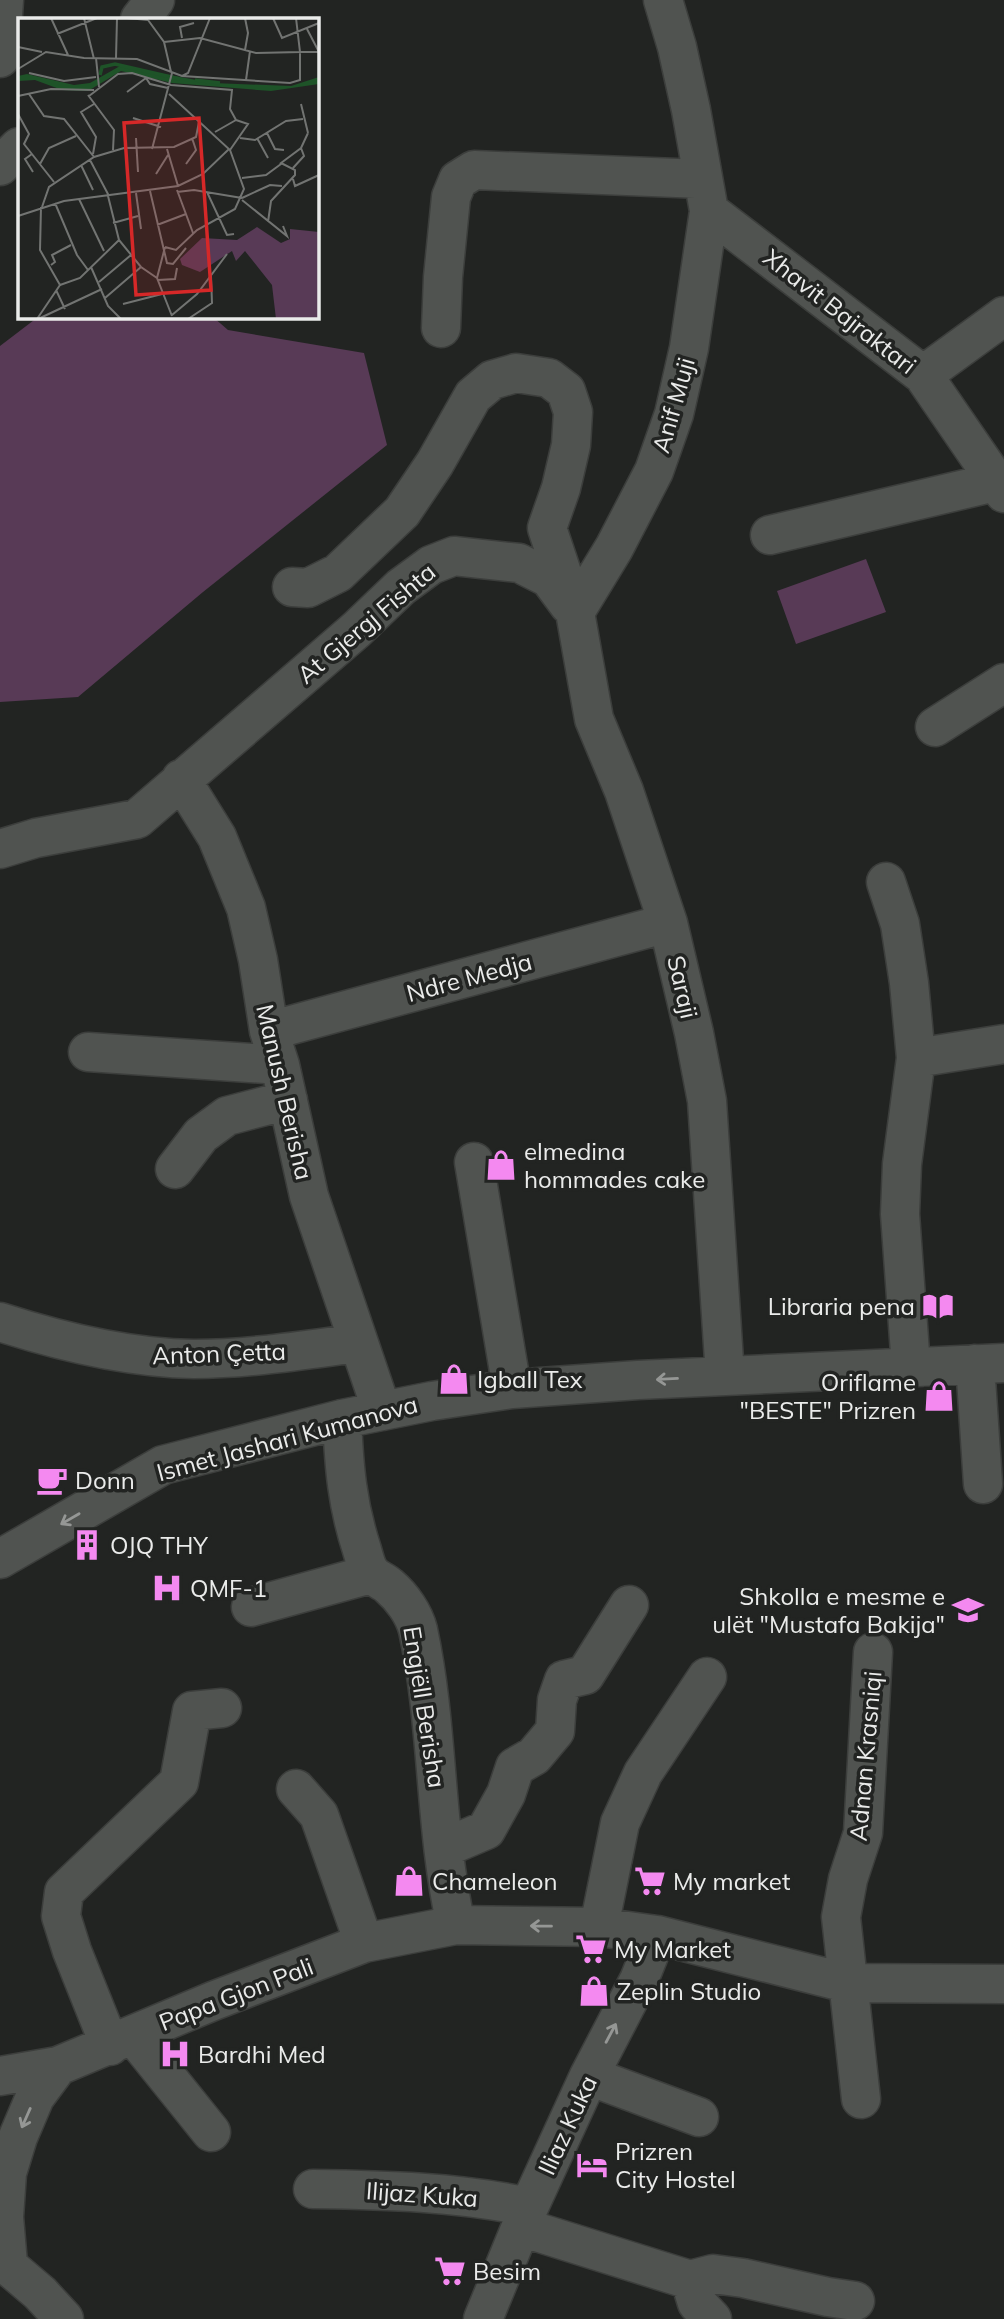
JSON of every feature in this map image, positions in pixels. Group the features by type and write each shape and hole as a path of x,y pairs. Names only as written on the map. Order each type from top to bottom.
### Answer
{"street":[{"path":"0,58 4,0"},
{"path":"141,18 155,0"},
{"name":"Anif Muji","path":"575,612 614,548 654,471 674,414 689,348 706,195 691,110 663,0"},
{"path":"0,166 18,149"},
{"path":"441,328 451,197 458,180 474,170 706,195"},
{"name":"Xhavit Bajraktari","path":"706,195 923,375 999,487"},
{"path":"923,375 1004,316"},
{"path":"292,587 308,588 338,573 402,512 436,463 473,396 492,380 516,373 549,378 566,391 573,412 572,445 547,528 575,612"},
{"path":"770,535 999,487"},
{"name":"At Gjergj Fishta","path":"0,849 36,838 137,819 356,630 401,587 431,565 454,556 519,563 549,578 575,612"},
{"name":"Saraji","path":"575,612 594,719 624,792 668,923 694,1033 707,1101 725,1376"},
{"path":"936,727 1004,684"},
{"name":"Manush Berisha","path":"181,779 217,837 246,908 309,1196 382,1410"},
{"path":"886,881 900,924 916,1058 902,1164 900,1214 911,1367"},
{"name":"Ndre Medja","path":"175,1169 201,1135 227,1116 279,1065 668,923"},
{"path":"916,1058 1004,1044"},
{"path":"88,1052 279,1065"},
{"path":"474,1162 512,1389"},
{"name":"Anton Çetta","path":"0,1322 68,1341 132,1354 194,1359 272,1354 358,1343"},
{"path":"983,1484 990,1364"},
{"name":"Ismet Jashari Kumanova","path":"0,1559 163,1465 382,1410 512,1389 990,1364"},
{"path":"251,1607 371,1574 353,1522 345,1484 342,1419"},
{"name":"Engjëll Berisha","path":"371,1574 389,1586 407,1606 417,1626 424,1665 447,1884 456,1925"},
{"path":"444,1848 486,1830 506,1794 515,1767 534,1756 555,1731 557,1700 564,1680 585,1675 629,1605"},
{"name":"Adnan Krasniqi","path":"861,2099 842,1917 848,1879 863,1833 873,1652"},
{"path":"598,1927 620,1823 643,1773 706,1677"},
{"path":"211,2132 121,2041 72,1951 61,1916 64,1892 179,1782 192,1712 222,1708"},
{"path":"296,1789 319,1815 364,1944"},
{"path":"456,1925 598,1927 657,1935 847,1983 1004,1984"},
{"name":"Papa Gjon Pali","path":"0,2077 58,2066 364,1944 456,1925"},
{"name":"Iliaz Kuka","path":"483,2319 525,2217 589,2076 639,1980 657,1935"},
{"path":"58,2066 35,2097 18,2137 7,2173 4,2261 64,2319"},
{"path":"589,2076 699,2118"},
{"name":"Ilijaz Kuka","path":"313,2189 382,2189 486,2198 525,2217 690,2280"},
{"path":"712,2319 697,2304 690,2280 713,2274 743,2278 855,2306"}],"shaded area":[{"path":"37,318 214,318 228,330 364,353 387,445 203,592 78,697 0,702 0,346"},
{"path":"866,559 886,612 796,644 777,591"}],"place":[{"name":"elmedina hommades cake","path":"501,1165"},
{"name":"Libraria pena","path":"938,1306"},
{"name":"Igball Tex","path":"454,1379"},
{"name":"Oriflame \"BESTE\" Prizren","path":"939,1396"},
{"name":"Donn","path":"52,1480"},
{"name":"OJQ THY","path":"87,1545"},
{"name":"QMF-1","path":"167,1588"},
{"name":"Shkolla e mesme e ulët \"Mustafa Bakija\"","path":"968,1610"},
{"name":"Chameleon","path":"409,1881"},
{"name":"My market","path":"650,1881"},
{"name":"My Market","path":"591,1949"},
{"name":"Zeplin Studio","path":"594,1991"},
{"name":"Bardhi Med","path":"175,2054"},
{"name":"Prizren City Hostel","path":"592,2165"},
{"name":"Besim","path":"450,2271"}]}
